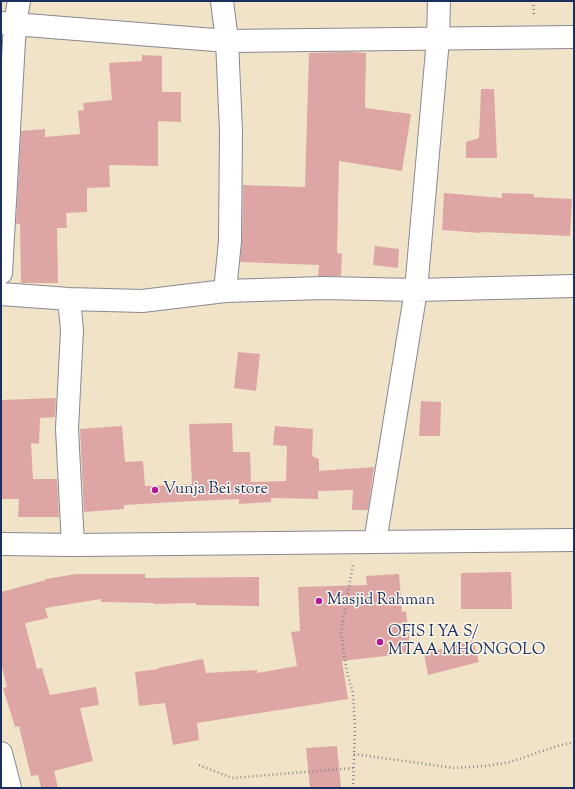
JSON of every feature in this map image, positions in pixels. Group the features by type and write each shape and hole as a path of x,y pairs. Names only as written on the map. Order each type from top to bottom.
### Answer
{"street":[{"path":"1,273 8,23 19,1"},
{"path":"222,1 227,42 231,131 230,241 225,291"},
{"path":"367,542 416,290 438,39 439,1"},
{"path":"8,23 227,42 574,37"},
{"path":"1,294 69,299 142,301 225,291 324,288 416,290 574,286"},
{"path":"69,299 72,330 67,429 73,545"},
{"path":"1,544 73,545 574,540"},
{"path":"1,753 10,788"}],"path":[{"path":"353,788 355,727 353,694 346,666 341,632 351,569 367,542"},
{"path":"354,754 454,768 486,766 510,762 574,742"},
{"path":"199,765 232,778 353,768"}],"building":[{"path":"309,53 366,53 365,108 411,114 402,171 339,161 337,253 342,254 341,276 318,276 319,265 240,262 243,185 305,187"},
{"path":"142,55 162,56 162,92 181,92 181,122 158,121 158,166 109,165 110,187 87,188 87,212 66,213 67,228 57,228 58,283 21,283 20,224 16,224 21,131 45,129 45,137 80,134 78,111 84,110 83,103 112,100 109,63 142,61"},
{"path":"481,89 494,89 497,158 466,158 466,142 479,138"},
{"path":"444,193 502,198 502,193 534,194 534,197 572,199 570,236 442,230"},
{"path":"375,246 399,249 398,268 373,265"},
{"path":"238,352 260,354 256,391 234,388"},
{"path":"56,398 55,417 40,418 39,444 31,443 33,479 57,479 59,517 18,517 19,499 1,499 1,400"},
{"path":"421,401 441,402 440,436 419,436"},
{"path":"232,423 233,452 250,452 251,482 286,481 287,446 273,445 275,426 313,429 312,456 319,459 319,471 374,467 368,510 352,510 353,490 318,491 318,499 271,498 271,502 239,504 239,499 193,501 124,505 124,509 84,512 80,429 122,426 125,462 143,461 145,486 192,484 189,424"},
{"path":"511,572 512,609 461,609 461,573"},
{"path":"76,574 145,574 145,578 259,577 259,606 196,605 196,603 154,604 101,602 101,599 45,608 48,618 25,623 37,669 42,668 50,695 96,687 99,705 80,708 93,761 54,771 58,788 41,788 38,775 31,776 19,726 15,727 3,688 7,687 1,663 1,592 46,579"},
{"path":"399,574 402,612 406,611 411,653 342,661 348,699 197,723 199,740 173,745 165,703 139,706 135,672 159,669 158,668 203,659 206,673 257,670 257,673 297,666 291,632 300,631 298,587 367,585 366,576"},
{"path":"473,640 479,662 428,675 424,654"},
{"path":"337,746 341,788 310,788 306,748"}],"place":[{"name":"Vunja Bei store","path":"155,490"},
{"name":"Masjid Rahman","path":"319,601"},
{"name":"OFIS I YA S/ MTAA MHONGOLO","path":"380,642"}]}
